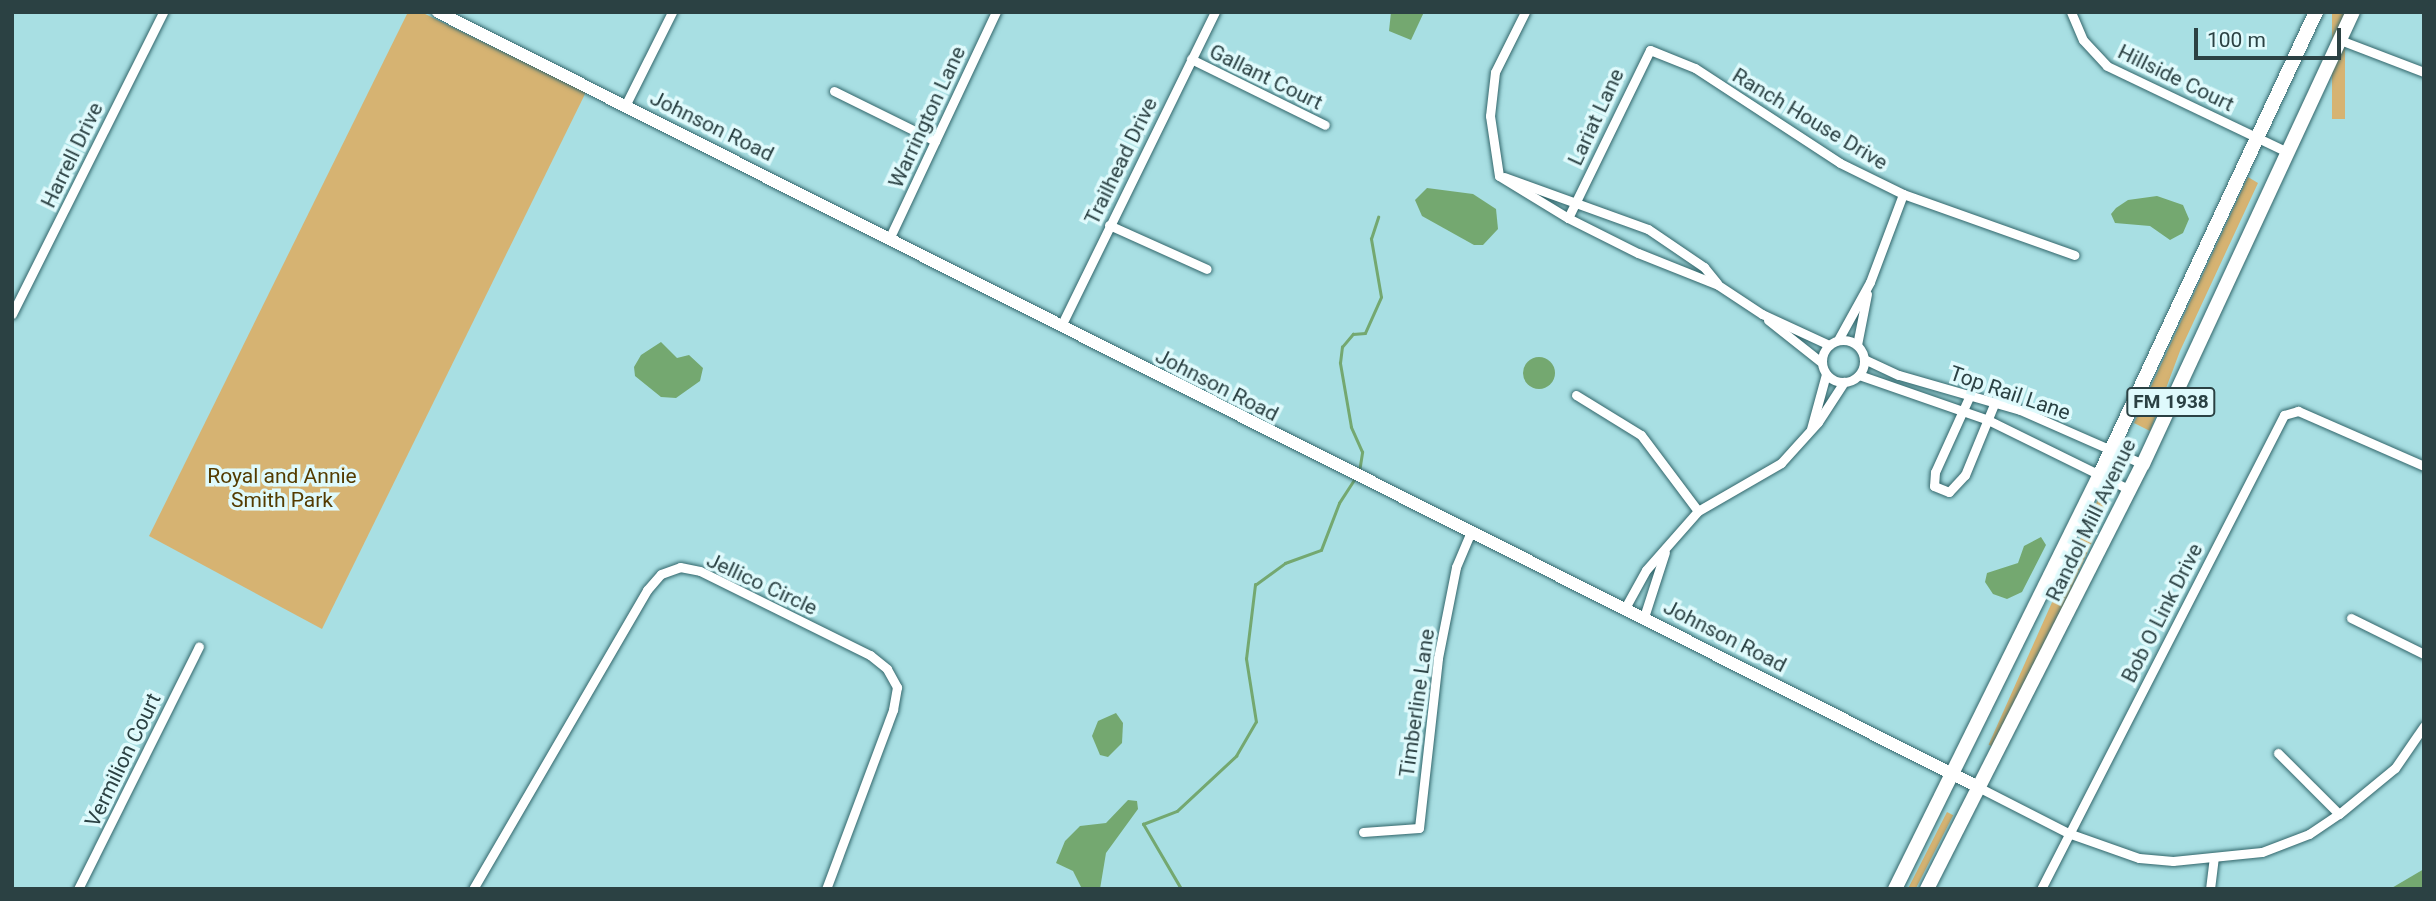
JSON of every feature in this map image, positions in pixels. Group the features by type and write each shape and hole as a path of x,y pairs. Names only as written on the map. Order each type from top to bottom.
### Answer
{"main road":[{"name":"Randol Mill Avenue","path":"1895,889 2099,476 2316,12"},
{"name":"Randol Mill Avenue","path":"1927,889 2143,464 2353,12"}],"street":[{"name":"Harrell Drive","path":"12,314 163,12"},
{"name":"Johnson Road","path":"438,12 890,237 1344,471 1471,531 1980,788"},
{"path":"626,104 672,12"},
{"name":"Warrington Lane","path":"890,237 996,12"},
{"name":"Trailhead Drive","path":"1061,326 1215,12"},
{"path":"1525,12 1496,72 1490,117 1499,176 1568,218 1638,253 1718,285 1762,314 1821,362 1826,374 1811,429"},
{"name":"Hillside Court","path":"2071,12 2082,40 2107,66 2287,152"},
{"path":"2340,40 2424,72"},
{"name":"Ranch House Drive","path":"1650,50 1695,68 1840,163 1903,194 2074,255"},
{"name":"Lariat Lane","path":"1577,200 1650,50"},
{"name":"Gallant Court","path":"1191,59 1325,125"},
{"path":"834,91 935,141"},
{"path":"1499,176 1577,200 1648,229 1704,267 1718,285"},
{"path":"1821,362 1829,345 1838,340 1870,282 1903,194"},
{"path":"1568,218 1577,200"},
{"path":"1109,225 1207,269"},
{"path":"1625,608 1646,570 1698,511 1782,463 1811,429 1844,382 1859,375 1864,359 1857,345 1870,282"},
{"path":"1762,314 1829,345"},
{"path":"1838,340 1857,345"},
{"name":"Top Rail Lane","path":"1864,359 1899,375 1995,402 2143,464"},
{"path":"1826,374 1844,382"},
{"name":"Top Rail Lane","path":"1859,375 1988,420 2130,490"},
{"path":"1970,395 1935,472 1934,486 1949,492 1965,475 1995,402"},
{"path":"1576,396 1641,435 1698,511"},
{"name":"Bob O Link Drive","path":"2041,889 2289,411 2298,411 2424,466"},
{"name":"Timberline Lane","path":"1363,832 1419,828 1438,658 1456,567 1471,531"},
{"path":"1643,617 1660,577 1665,551"},
{"name":"Jellico Circle","path":"473,889 647,590 661,574 680,568 700,570 870,655 887,669 897,687 893,710 826,889"},
{"path":"2351,618 2424,654"},
{"name":"Vermilion Court","path":"78,889 199,646"},
{"path":"1980,788 2068,833 2139,858 2173,861 2214,858 2288,844 2339,814 2395,768 2424,726"},
{"path":"2278,753 2339,814"},
{"path":"2210,889 2214,858"}],"green space":[{"name":"Royal and Annie Smith Park","path":"408,12 421,12 586,92 322,629 149,536"},
{"path":"2332,12 2345,12 2345,119 2332,119"},
{"path":"2248,177 2258,183 2180,351 2150,431 2134,423"},
{"path":"2098,499 2109,504 2000,750 1989,745"},
{"path":"1947,812 1953,815 1916,889 1908,889"}],"shaded area":[{"path":"1391,12 1424,12 1411,40 1389,31"},
{"path":"1427,188 1473,194 1496,209 1498,229 1483,245 1474,245 1422,216 1415,200"},
{"path":"2157,196 2183,205 2189,219 2183,233 2170,240 2150,226 2115,223 2111,214 2128,200"},
{"path":"661,342 677,358 689,355 703,368 700,381 676,398 661,397 635,376 634,367 641,355"},
{"path":"1539,357 1550,362 1555,373 1550,384 1539,389 1528,384 1523,373 1528,362"},
{"path":"2041,537 2046,545 2022,592 2007,599 1993,594 1985,582 1987,573 2018,563 2024,546"},
{"path":"1116,713 1123,723 1122,743 1108,757 1100,755 1092,736 1098,721"},
{"path":"1128,800 1137,801 1138,809 1106,853 1100,889 1082,889 1073,871 1056,863 1065,841 1080,826 1106,823"},
{"path":"2424,869 2424,889 2390,889"}],"waterway":[{"path":"1359,472 1362,452 1351,427 1340,363 1342,347 1353,334 1365,333 1381,297 1371,239 1378,217"},
{"path":"1181,889 1143,824 1177,811 1236,756 1256,722 1246,659 1255,585 1285,563 1321,550 1339,503 1355,478"}]}
